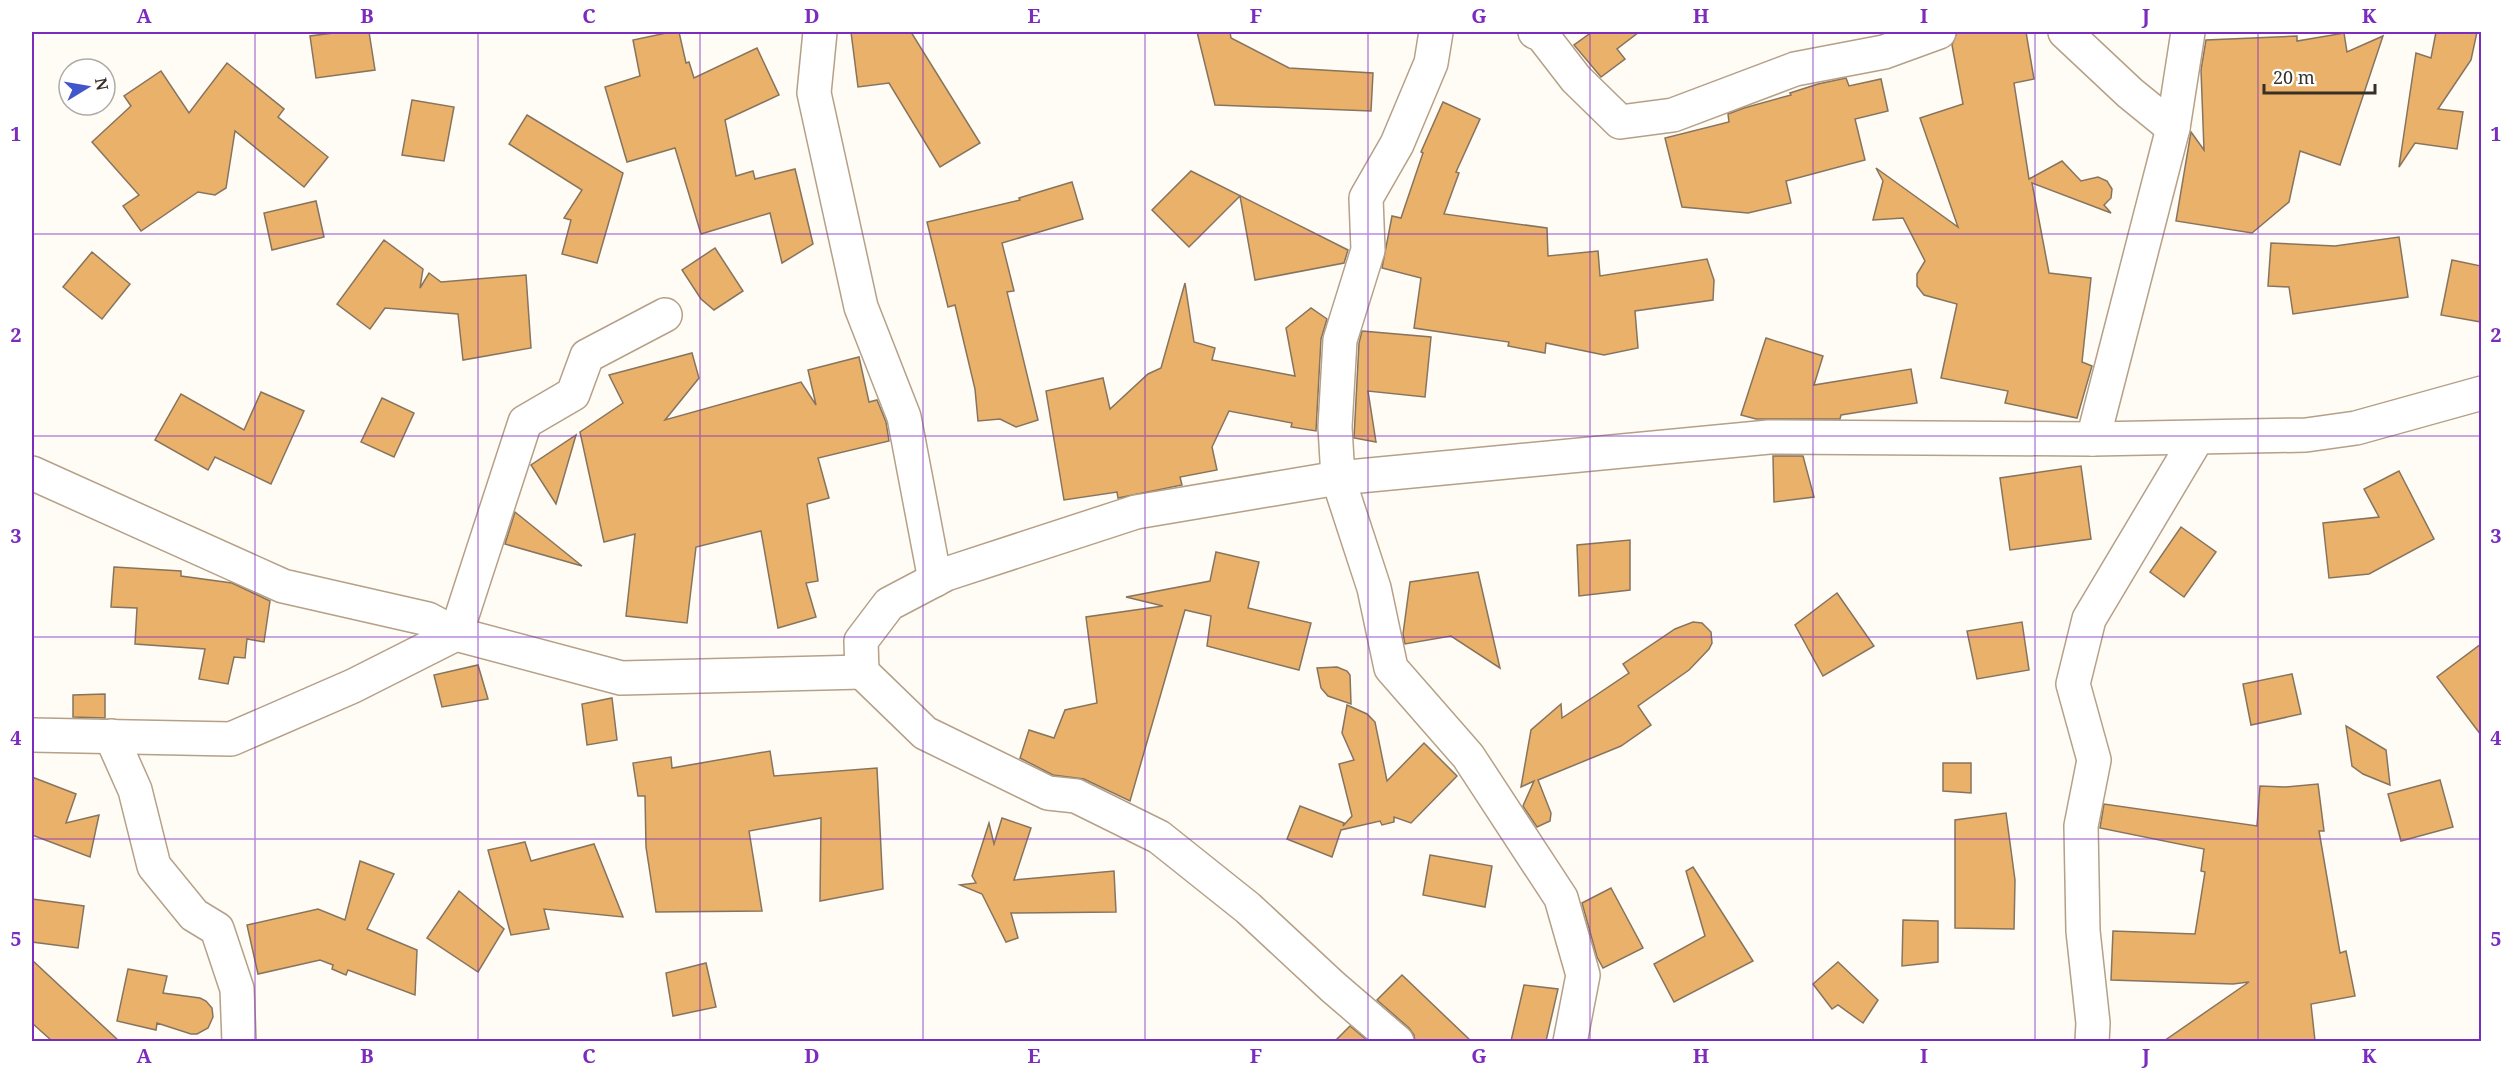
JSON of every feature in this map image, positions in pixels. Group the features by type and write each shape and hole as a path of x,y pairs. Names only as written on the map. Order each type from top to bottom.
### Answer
{"street":[{"path":"820,32 814,93 861,307 904,417 935,580"},
{"path":"1436,32 1431,63 1397,144 1366,198 1368,250 1340,340 1335,427 1338,478 1374,588 1391,668 1468,756 1561,898 1583,975 1570,1041"},
{"path":"1535,32 1542,35 1576,79 1620,122 1673,115 1795,69 1884,52 1939,32"},
{"path":"2065,32 2130,93 2173,128"},
{"path":"2093,439 2173,128 2188,32"},
{"path":"32,735 231,738 354,686 456,634 525,422 573,394 587,356 665,315"},
{"path":"1397,1041 1333,987 1248,908 1159,837 1076,796 1048,793 925,732 862,672 861,641 889,604 946,574 1136,512 1338,478 1769,437 2093,439 2306,435 2356,428 2481,393"},
{"path":"2092,1041 2093,1023 2083,930 2081,826 2094,760 2073,684 2089,619 2198,438"},
{"path":"32,473 283,586 428,620 456,634 621,678 862,672"},
{"path":"111,736 135,790 154,866 194,915 217,929 237,989 239,1041"}],"building":[{"path":"341,32 369,32 375,70 316,78 310,36"},
{"path":"679,32 686,63 689,62 694,78 757,48 779,95 725,120 736,176 753,171 755,179 795,169 813,244 782,263 770,213 701,234 675,148 627,162 605,87 640,76 633,40"},
{"path":"851,32 911,32 980,143 940,167 889,83 858,87"},
{"path":"1197,32 1230,32 1231,38 1289,68 1373,73 1371,111 1215,105"},
{"path":"1592,32 1639,32 1617,49 1625,59 1601,77 1574,45"},
{"path":"1957,32 2026,32 2034,79 2014,83 2029,179 2062,161 2081,181 2098,177 2107,181 2112,189 2111,198 2104,205 2111,213 2032,183 2049,273 2091,278 2082,362 2092,366 2077,418 2005,403 2008,391 1941,378 1957,304 1924,295 1917,286 1917,274 1925,261 1903,218 1873,220 1883,181 1876,168 1958,227 1920,118 1963,104 1952,45"},
{"path":"2436,32 2477,32 2471,60 2438,109 2463,112 2457,149 2415,143 2399,167 2416,53 2431,58"},
{"path":"2344,33 2347,52 2383,36 2340,165 2300,151 2289,202 2252,233 2176,221 2191,132 2204,150 2201,70 2206,40 2297,36 2297,41"},
{"path":"227,63 284,109 278,117 328,157 304,187 235,131 226,188 215,195 198,192 141,231 123,206 139,195 92,142 131,106 124,96 161,71 189,113"},
{"path":"1846,78 1849,86 1881,79 1888,111 1855,119 1865,160 1786,181 1791,203 1748,213 1682,207 1665,138 1729,122 1728,114 1791,95 1790,93 1818,84"},
{"path":"412,100 454,107 444,161 402,155"},
{"path":"1443,102 1480,119 1456,172 1459,173 1444,214 1547,228 1548,256 1598,251 1600,276 1707,259 1714,280 1713,300 1635,311 1638,348 1604,355 1546,343 1545,353 1508,346 1509,342 1414,328 1421,278 1382,268 1392,216 1401,218 1423,153 1421,152"},
{"path":"527,115 623,173 597,263 562,254 571,220 564,218 582,190 509,144"},
{"path":"1191,171 1348,250 1344,263 1255,280 1240,196 1189,247 1152,210"},
{"path":"1072,182 1083,219 1002,243 1014,291 1007,292 1038,420 1016,427 1000,419 978,421 975,389 955,305 948,307 927,222 1020,200 1019,198"},
{"path":"316,201 324,237 272,250 264,213"},
{"path":"2399,237 2408,297 2293,314 2289,287 2268,286 2271,243 2335,246"},
{"path":"384,240 423,269 420,288 429,273 441,282 526,275 531,348 463,360 458,314 385,308 370,329 337,304"},
{"path":"715,248 743,291 714,310 701,299 682,270"},
{"path":"92,252 130,284 102,319 63,287"},
{"path":"2452,260 2481,266 2481,322 2441,315"},
{"path":"1185,283 1194,342 1215,348 1212,360 1295,376 1286,328 1311,308 1327,319 1321,339 1316,431 1291,427 1292,423 1229,411 1212,447 1217,470 1180,477 1182,485 1118,498 1117,492 1064,500 1046,391 1103,378 1110,409 1148,374 1161,368"},
{"path":"1362,331 1431,337 1425,397 1368,391 1376,442 1354,438 1359,343"},
{"path":"1766,338 1823,356 1814,385 1911,369 1917,403 1841,415 1840,419 1756,419 1741,415"},
{"path":"692,353 699,378 665,420 801,382 816,405 808,370 859,357 869,402 877,400 886,422 889,441 818,458 829,498 807,504 818,581 806,583 816,617 778,628 761,531 696,547 687,623 626,616 635,534 604,542 580,432 623,403 609,375"},
{"path":"261,392 304,411 271,484 215,457 208,470 155,440 181,394 244,430"},
{"path":"382,398 414,413 394,457 361,442"},
{"path":"576,435 556,504 531,465"},
{"path":"1773,456 1803,456 1814,497 1774,502"},
{"path":"2081,466 2091,539 2010,550 2000,478"},
{"path":"2399,471 2434,539 2369,574 2329,578 2323,523 2379,517 2364,489"},
{"path":"515,512 582,566 505,544"},
{"path":"2181,527 2216,552 2184,597 2150,572"},
{"path":"1630,540 1630,590 1579,596 1577,545"},
{"path":"1216,552 1259,562 1248,608 1311,623 1299,670 1207,646 1211,616 1185,610 1130,801 1084,779 1053,775 1020,758 1029,730 1054,738 1065,710 1097,703 1086,617 1163,606 1126,597 1210,581"},
{"path":"114,567 181,571 181,576 232,583 270,601 264,642 247,639 245,658 234,657 228,684 199,679 205,649 135,644 137,608 111,607"},
{"path":"1478,572 1500,668 1451,636 1405,644 1403,634 1410,582"},
{"path":"1837,593 1874,646 1823,676 1795,625"},
{"path":"1693,622 1702,623 1711,632 1712,643 1709,649 1689,670 1638,706 1651,725 1621,746 1538,780 1551,813 1550,821 1537,827 1523,806 1534,781 1521,787 1531,730 1561,704 1562,718 1629,673 1623,664 1675,629"},
{"path":"2022,622 2029,670 1977,679 1967,631"},
{"path":"2481,644 2481,735 2437,677"},
{"path":"478,665 488,699 442,707 434,675"},
{"path":"1337,667 1347,671 1350,675 1351,704 1328,696 1321,688 1317,668"},
{"path":"2292,674 2301,714 2251,725 2243,684"},
{"path":"105,694 105,718 73,717 73,695"},
{"path":"612,698 617,740 587,745 582,704"},
{"path":"1347,705 1367,714 1375,722 1387,781 1424,743 1457,776 1411,823 1394,817 1394,822 1382,825 1380,821 1341,830 1332,857 1287,839 1300,806 1344,823 1343,826 1352,816 1339,764 1354,760 1342,733"},
{"path":"2346,726 2386,750 2390,785 2363,774 2352,766"},
{"path":"770,751 774,776 877,768 883,889 820,901 821,818 749,831 762,911 656,912 646,847 645,796 638,796 633,763 671,757 672,768"},
{"path":"1943,763 1971,763 1971,793 1943,791"},
{"path":"32,777 76,794 66,823 99,815 90,857 32,835"},
{"path":"2440,780 2453,827 2401,841 2388,794"},
{"path":"2318,784 2324,831 2319,831 2340,953 2346,951 2355,996 2311,1004 2315,1041 2164,1041 2249,982 2233,984 2111,980 2113,931 2195,934 2205,872 2201,871 2204,849 2100,828 2104,804 2257,826 2260,786 2285,787"},
{"path":"2006,813 2015,880 2014,929 1955,928 1955,820"},
{"path":"1002,818 1031,828 1014,880 1114,871 1116,912 1011,913 1018,938 1006,942 982,894 960,885 976,883 972,876 989,823 994,844"},
{"path":"525,842 531,861 594,844 623,917 544,909 549,929 511,935 488,850"},
{"path":"1430,855 1492,866 1485,907 1423,895"},
{"path":"360,861 394,874 367,929 417,950 415,995 348,970 346,975 332,969 333,965 320,960 258,974 247,925 318,909 345,920"},
{"path":"1693,867 1753,961 1674,1002 1654,964 1705,936 1686,871"},
{"path":"1611,888 1643,948 1603,968 1597,957 1582,903"},
{"path":"459,891 504,929 478,972 427,938"},
{"path":"32,899 84,906 78,948 32,942"},
{"path":"1903,920 1938,921 1938,962 1902,966"},
{"path":"32,960 119,1041 52,1041 32,1023"},
{"path":"1838,962 1878,1000 1863,1023 1838,1005 1832,1009 1813,984"},
{"path":"706,963 716,1007 673,1016 666,973"},
{"path":"128,969 167,976 163,993 200,998 206,1001 212,1008 213,1017 208,1028 197,1034 191,1034 157,1023 156,1030 117,1021"},
{"path":"1402,975 1471,1041 1415,1041 1409,1028 1377,1000"},
{"path":"1524,985 1558,989 1546,1041 1511,1041"},
{"path":"1350,1026 1368,1041 1335,1041"}]}
